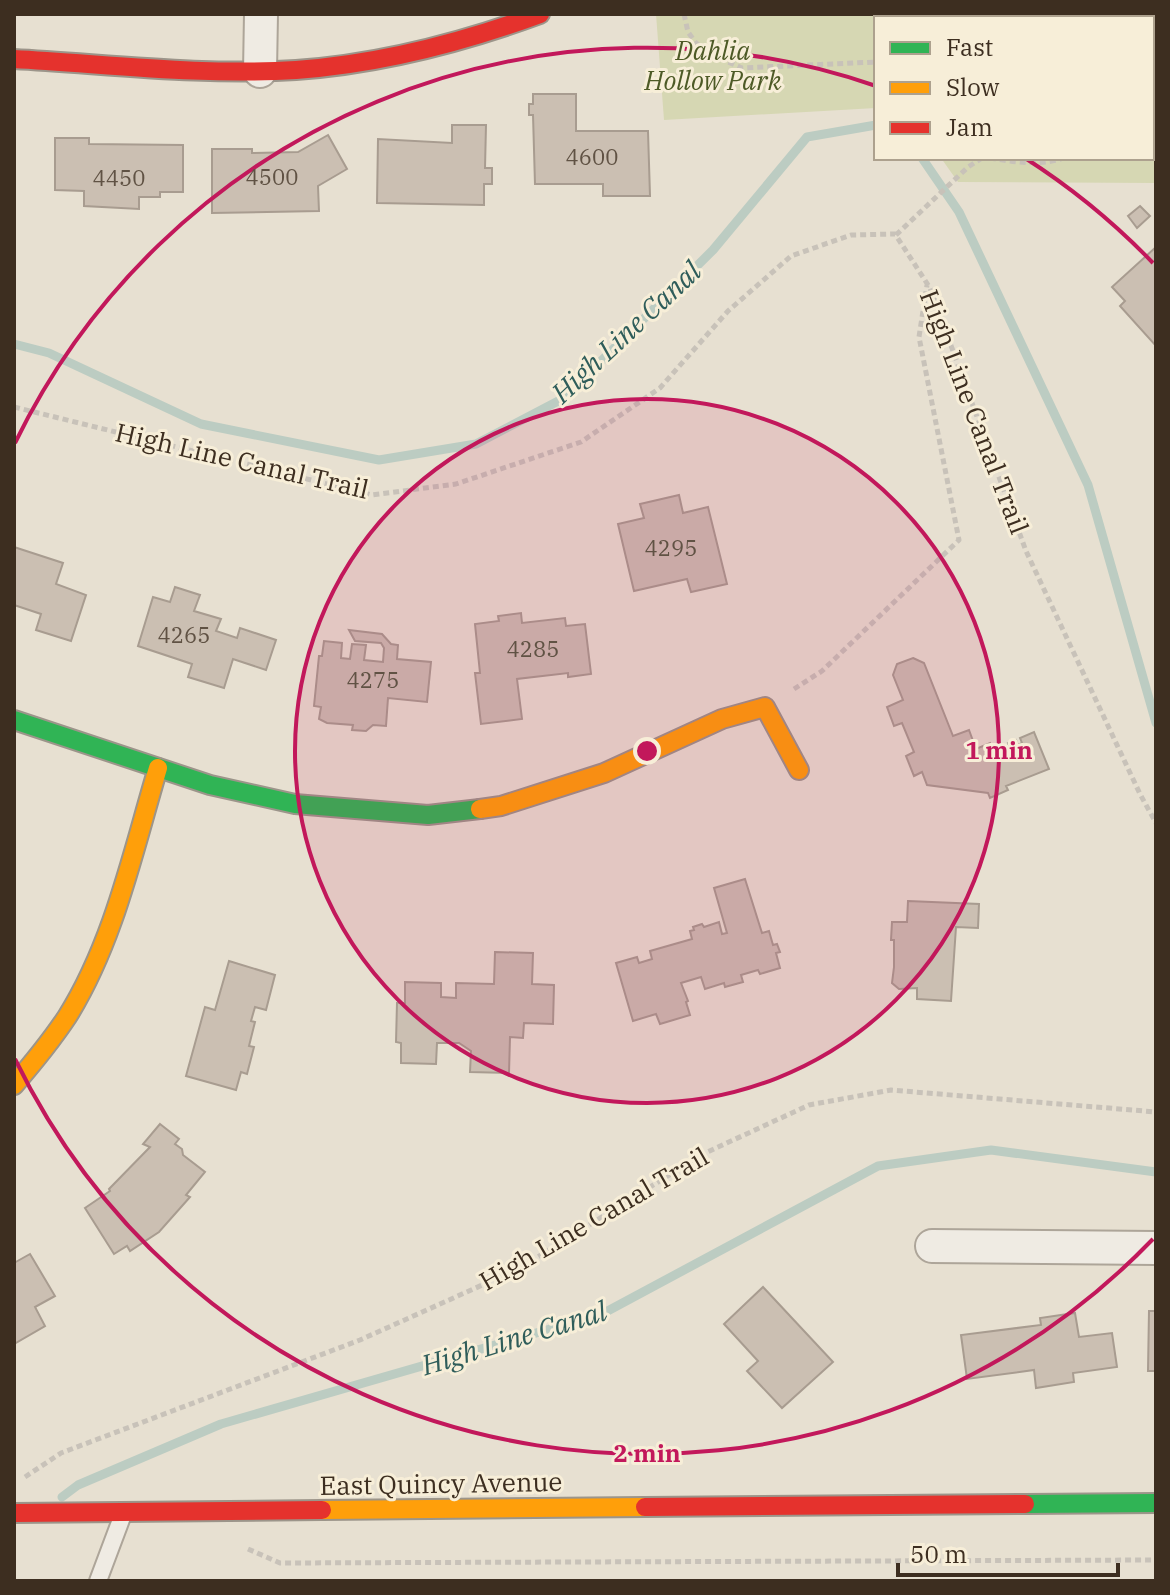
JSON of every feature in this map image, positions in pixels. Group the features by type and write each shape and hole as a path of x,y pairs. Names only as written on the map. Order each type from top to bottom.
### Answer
{"street":[{"path":"260,71 261,14"},
{"path":"14,59 260,71 359,64 416,53 507,27 540,14"},
{"path":"14,720 210,785 295,804 428,815 501,806 604,773 722,719 765,707 799,770"},
{"path":"14,1085 40,1059 66,1023 95,965 158,768"},
{"path":"932,1246 1156,1248"},
{"name":"East Quincy Avenue","path":"14,1513 1156,1503"}],"lane":[{"path":"98,1581 125,1512"}],"path":[{"path":"684,14 688,32 696,43 712,55 742,68 874,62"},
{"path":"895,236 980,160"},
{"path":"1001,160 1017,163 1054,160"},
{"name":"High Line Canal Trail","path":"14,407 372,495 456,484 581,442 660,388 728,311 791,256 851,235 895,236 927,284 1026,551 1156,823"},
{"path":"765,707 822,671 959,540 919,337 927,284"},
{"name":"High Line Canal Trail","path":"14,1484 61,1453 360,1340 520,1268 703,1154 809,1105 891,1090 1156,1112"},
{"path":"244,1547 280,1563 1156,1560"}],"green space":[{"name":"Dahlia Hollow Park","path":"656,14 1156,14 1156,183 958,182 942,160 1154,160 1154,16 874,16 874,108 664,120"}],"building":[{"path":"533,94 576,94 576,131 648,131 650,196 603,196 603,184 535,184 533,115 529,115"},
{"path":"452,125 486,125 485,168 492,168 492,184 484,184 484,205 377,203 378,139 452,143"},
{"path":"328,135 347,169 318,186 319,211 212,213 212,149 252,149 252,153 298,152"},
{"path":"55,138 89,138 89,144 183,145 183,192 160,192 160,197 139,197 139,209 84,206 84,191 55,190"},
{"path":"1140,206 1150,216 1137,228 1128,216"},
{"path":"1156,247 1156,346 1120,306 1125,301 1112,287"},
{"path":"679,495 683,513 708,507 727,584 691,592 687,579 634,591 618,524 644,518 640,504"},
{"path":"14,547 63,563 56,584 86,595 71,641 36,630 41,614 14,605"},
{"path":"175,587 200,595 194,611 221,619 216,631 237,638 240,628 276,640 266,670 233,659 224,688 188,677 192,664 138,646 153,597 170,602"},
{"path":"521,613 522,623 565,618 566,626 585,624 591,674 568,677 568,673 517,679 522,719 481,724 475,673 480,673 475,624 499,621 498,616"},
{"path":"349,630 382,634 391,644 398,645 397,659 431,662 427,702 388,698 386,726 373,725 366,731 352,730 353,725 327,723 319,719 321,707 314,706 319,656 322,656 324,641 342,643 341,658 350,659 352,644 366,645 364,660 383,662 384,648 381,643 355,641"},
{"path":"913,658 924,663 953,736 969,730 976,749 990,743 994,756 997,755 995,748 1004,745 1006,750 1010,749 1008,743 1016,740 1018,745 1022,743 1020,738 1034,732 1049,769 1006,786 1008,790 990,798 988,793 927,785 922,772 914,776 906,756 914,752 902,723 894,726 887,707 903,700 893,675 897,664"},
{"path":"745,879 762,933 769,931 773,945 777,944 780,968 741,975 743,982 725,987 724,983 705,989 701,977 681,983 690,1015 660,1024 656,1014 633,1021 616,963 637,957 639,963 652,959 650,951 692,939 690,931 702,924 704,927 719,922 722,934 727,933 714,888"},
{"path":"908,901 979,904 978,928 956,927 951,1001 917,999 917,988 899,989 892,983 892,922 907,922"},
{"path":"495,952 533,953 532,984 554,985 553,1024 524,1023 523,1038 510,1037 509,1073 470,1072 471,1051 459,1043 437,1043 436,1064 401,1063 401,1043 396,1042 397,1003 405,1003 405,982 441,983 441,997 456,998 456,983 494,984"},
{"path":"229,961 275,975 266,1010 255,1007 249,1046 254,1047 247,1074 241,1072 236,1090 186,1076 205,1007 215,1010"},
{"path":"160,1124 179,1139 175,1144 182,1149 183,1155 205,1172 186,1195 190,1197 159,1232 130,1251 127,1246 114,1254 85,1208 110,1191 150,1147 143,1144"},
{"path":"30,1254 55,1296 35,1307 45,1326 14,1344 14,1263"},
{"path":"763,1287 833,1362 782,1408 747,1371 758,1361 724,1324"},
{"path":"1149,1311 1156,1311 1156,1371 1148,1371"},
{"path":"1075,1313 1079,1337 1112,1333 1117,1367 1073,1373 1074,1382 1036,1388 1034,1370 967,1379 961,1335 1041,1325 1040,1318"}],"waterway":[{"name":"High Line Canal","path":"14,344 49,353 201,424 379,460 476,444 564,398 713,250 807,137 874,125"},
{"name":"High Line Canal","path":"923,160 959,212 1088,485 1156,723"},
{"name":"High Line Canal","path":"62,1497 78,1485 221,1424 602,1314 878,1166 991,1150 1156,1172"}],"traffic: fast":[{"path":"14,720 210,785 295,804 428,815 480,809"},
{"path":"1025,1504 1156,1503"}],"traffic: slow":[{"path":"480,809 501,806 604,773 722,719 765,707 799,770"},
{"path":"14,1085 67,1017 98,958 121,896 158,768"},
{"path":"322,1510 645,1507"}],"traffic: jam":[{"path":"14,59 190,70 296,70 358,63 420,51 540,14"},
{"path":"645,1507 1025,1504"},
{"path":"14,1513 322,1510"}]}
